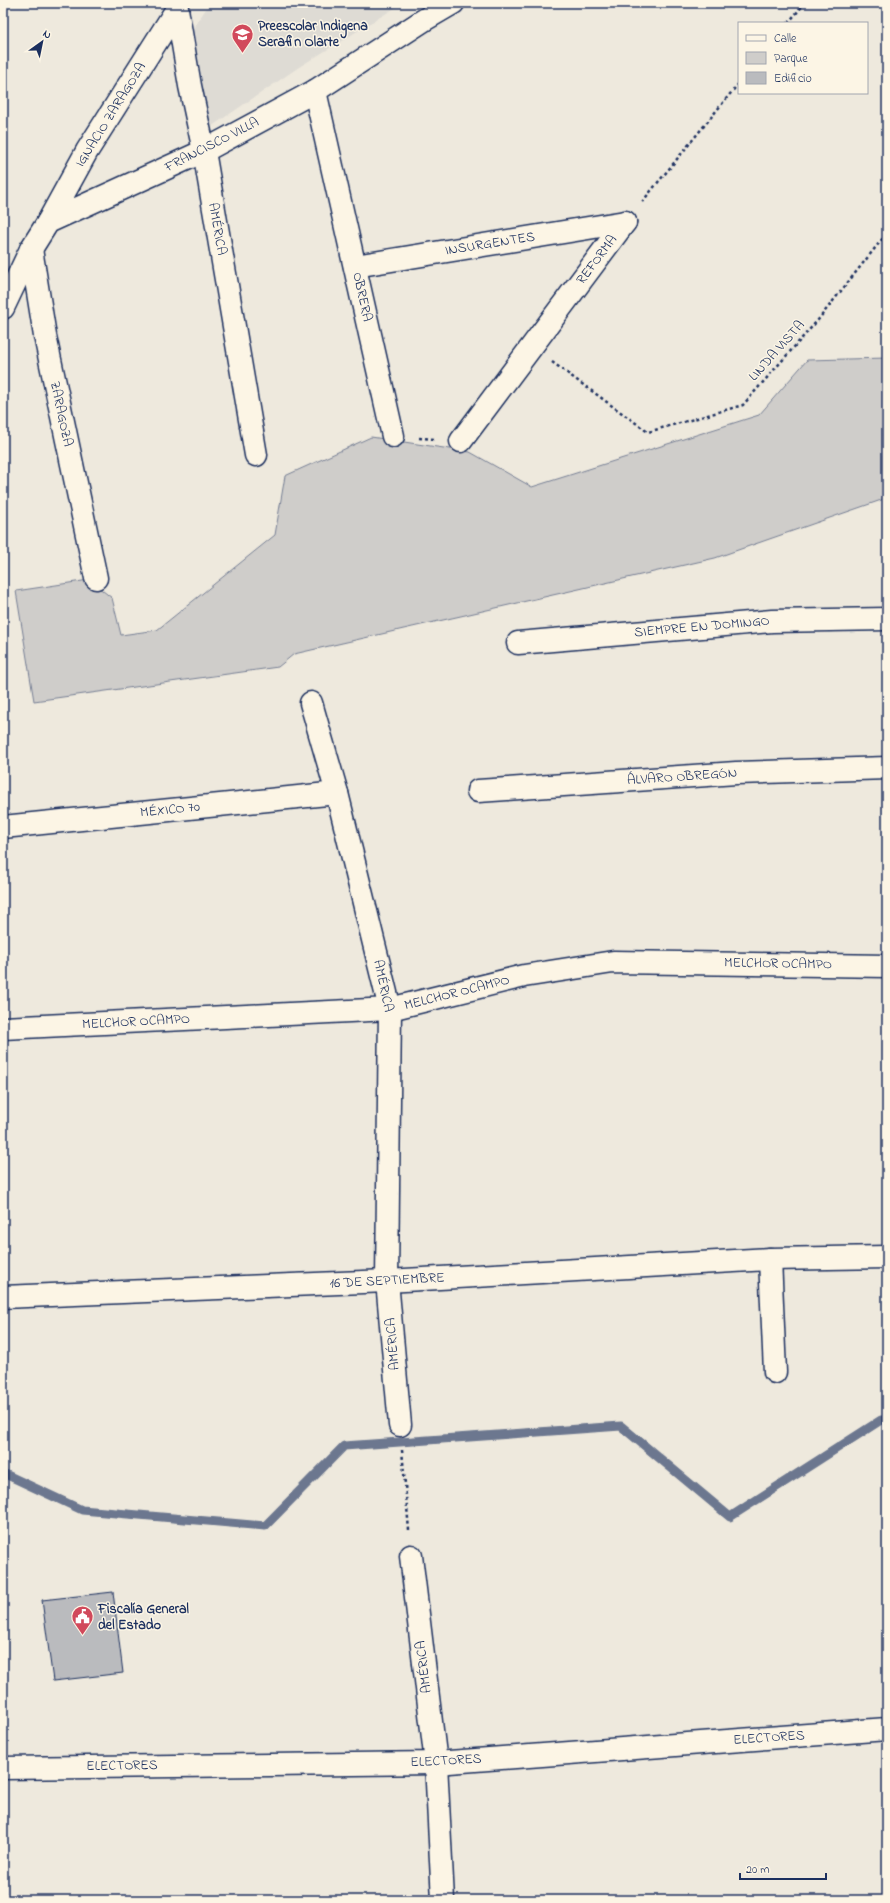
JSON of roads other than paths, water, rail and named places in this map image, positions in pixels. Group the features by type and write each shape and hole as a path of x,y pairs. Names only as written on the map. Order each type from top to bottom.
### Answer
{"street":[{"name":"FRANCISCO VILLA","path":"48,222 204,151 315,92 424,20 453,3"},
{"name":"AMÉRICA","path":"176,6 190,86 204,151 256,455"},
{"name":"IGNACIO ZARAGOZA","path":"48,222 87,151 176,6"},
{"name":"OBRERA","path":"315,92 393,436"},
{"path":"3,308 31,250 48,222"},
{"name":"INSURGENTES","path":"355,266 625,222"},
{"name":"REFORMA","path":"461,441 625,222"},
{"name":"ZARAGOZA","path":"31,250 45,336 96,578"},
{"name":"SIEMPRE EN DOMINGO","path":"518,643 772,622 887,620"},
{"name":"AMÉRICA","path":"311,703 337,793 390,1010 387,1281 400,1425"},
{"name":"ÁLVARO OBREGÓN","path":"478,791 736,773 887,768"},
{"name":"MÉXICO 70","path":"3,827 337,793"},
{"name":"MELCHOR OCAMPO","path":"3,1028 390,1010 524,976 613,962 887,966"},
{"name":"16 DE SEPTIEMBRE","path":"3,1296 387,1281 770,1259 887,1257"},
{"path":"770,1259 775,1372"},
{"name":"AMÉRICA","path":"411,1556 436,1763 443,1900"},
{"name":"ELECTORES","path":"3,1768 436,1763 887,1729"}],"waterway":[{"path":"3,1473 82,1510 265,1526 344,1446 621,1426 730,1517 881,1420 887,1420"}],"place":[{"name":"Preescolar Indigena Serafin Olarte","path":"242,54"},
{"name":"Fiscalía General del Estado","path":"83,1636"}]}
